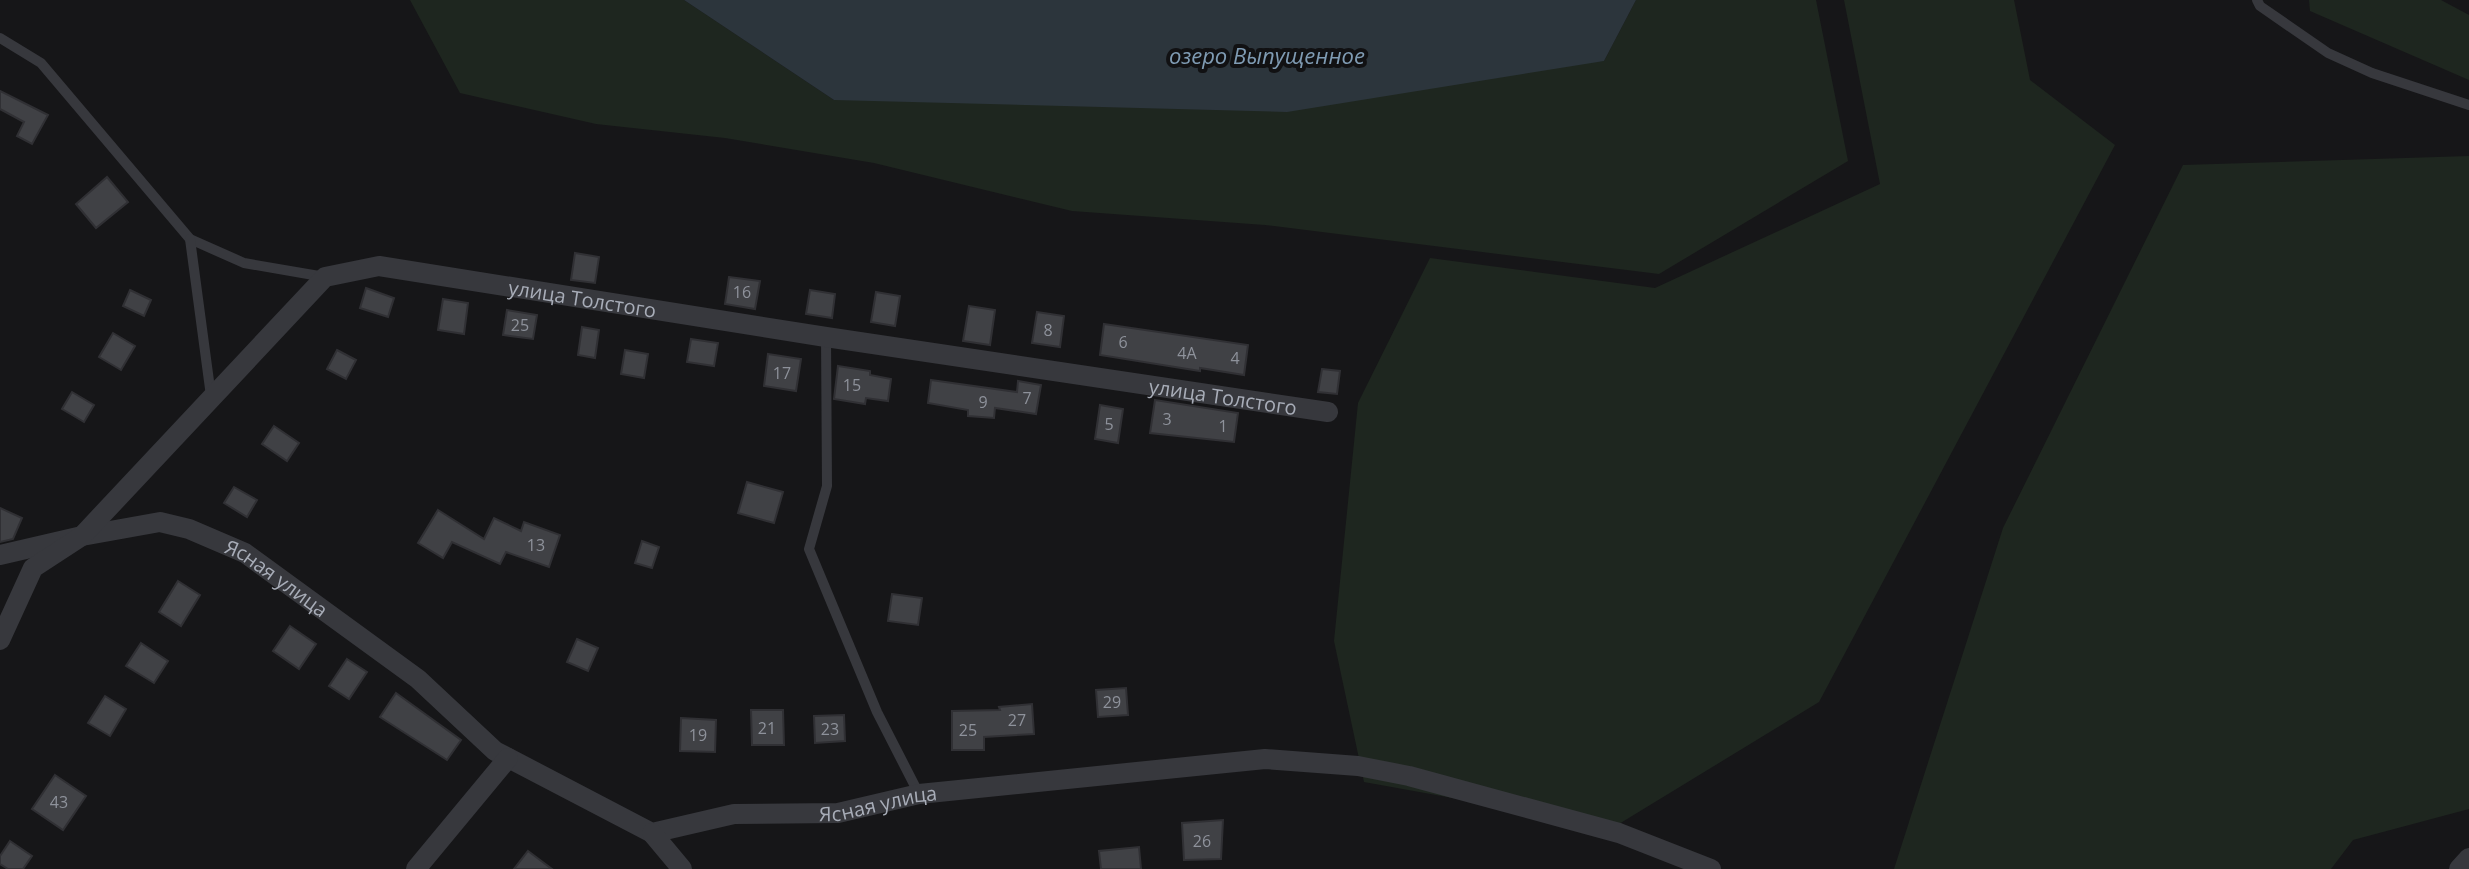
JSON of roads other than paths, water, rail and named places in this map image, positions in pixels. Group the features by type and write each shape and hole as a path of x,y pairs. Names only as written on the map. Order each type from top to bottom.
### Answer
{"street":[{"name":"улица Толстого","path":"325,277 379,266 1328,412"},
{"path":"0,640 33,568 82,536 325,277"},
{"name":"Ясная улица","path":"0,555 160,522 189,529 245,553 418,679 495,751 652,833 734,814 838,813 919,794 1265,759 1358,766 1409,776 1619,833 1711,869"},
{"path":"416,869 508,758"},
{"path":"652,833 682,869"},
{"path":"2459,869 2469,858"}],"lane":[{"path":"2257,0 2260,6 2328,53 2372,73 2469,105"},
{"path":"0,38 41,63 190,239 244,263 325,277"},
{"path":"190,239 211,399"},
{"path":"826,337 827,486 809,549 877,712 919,794"}],"water":[{"name":"озеро Выпущенное","path":"684,0 1636,0 1604,61 1287,112 834,100"}]}
